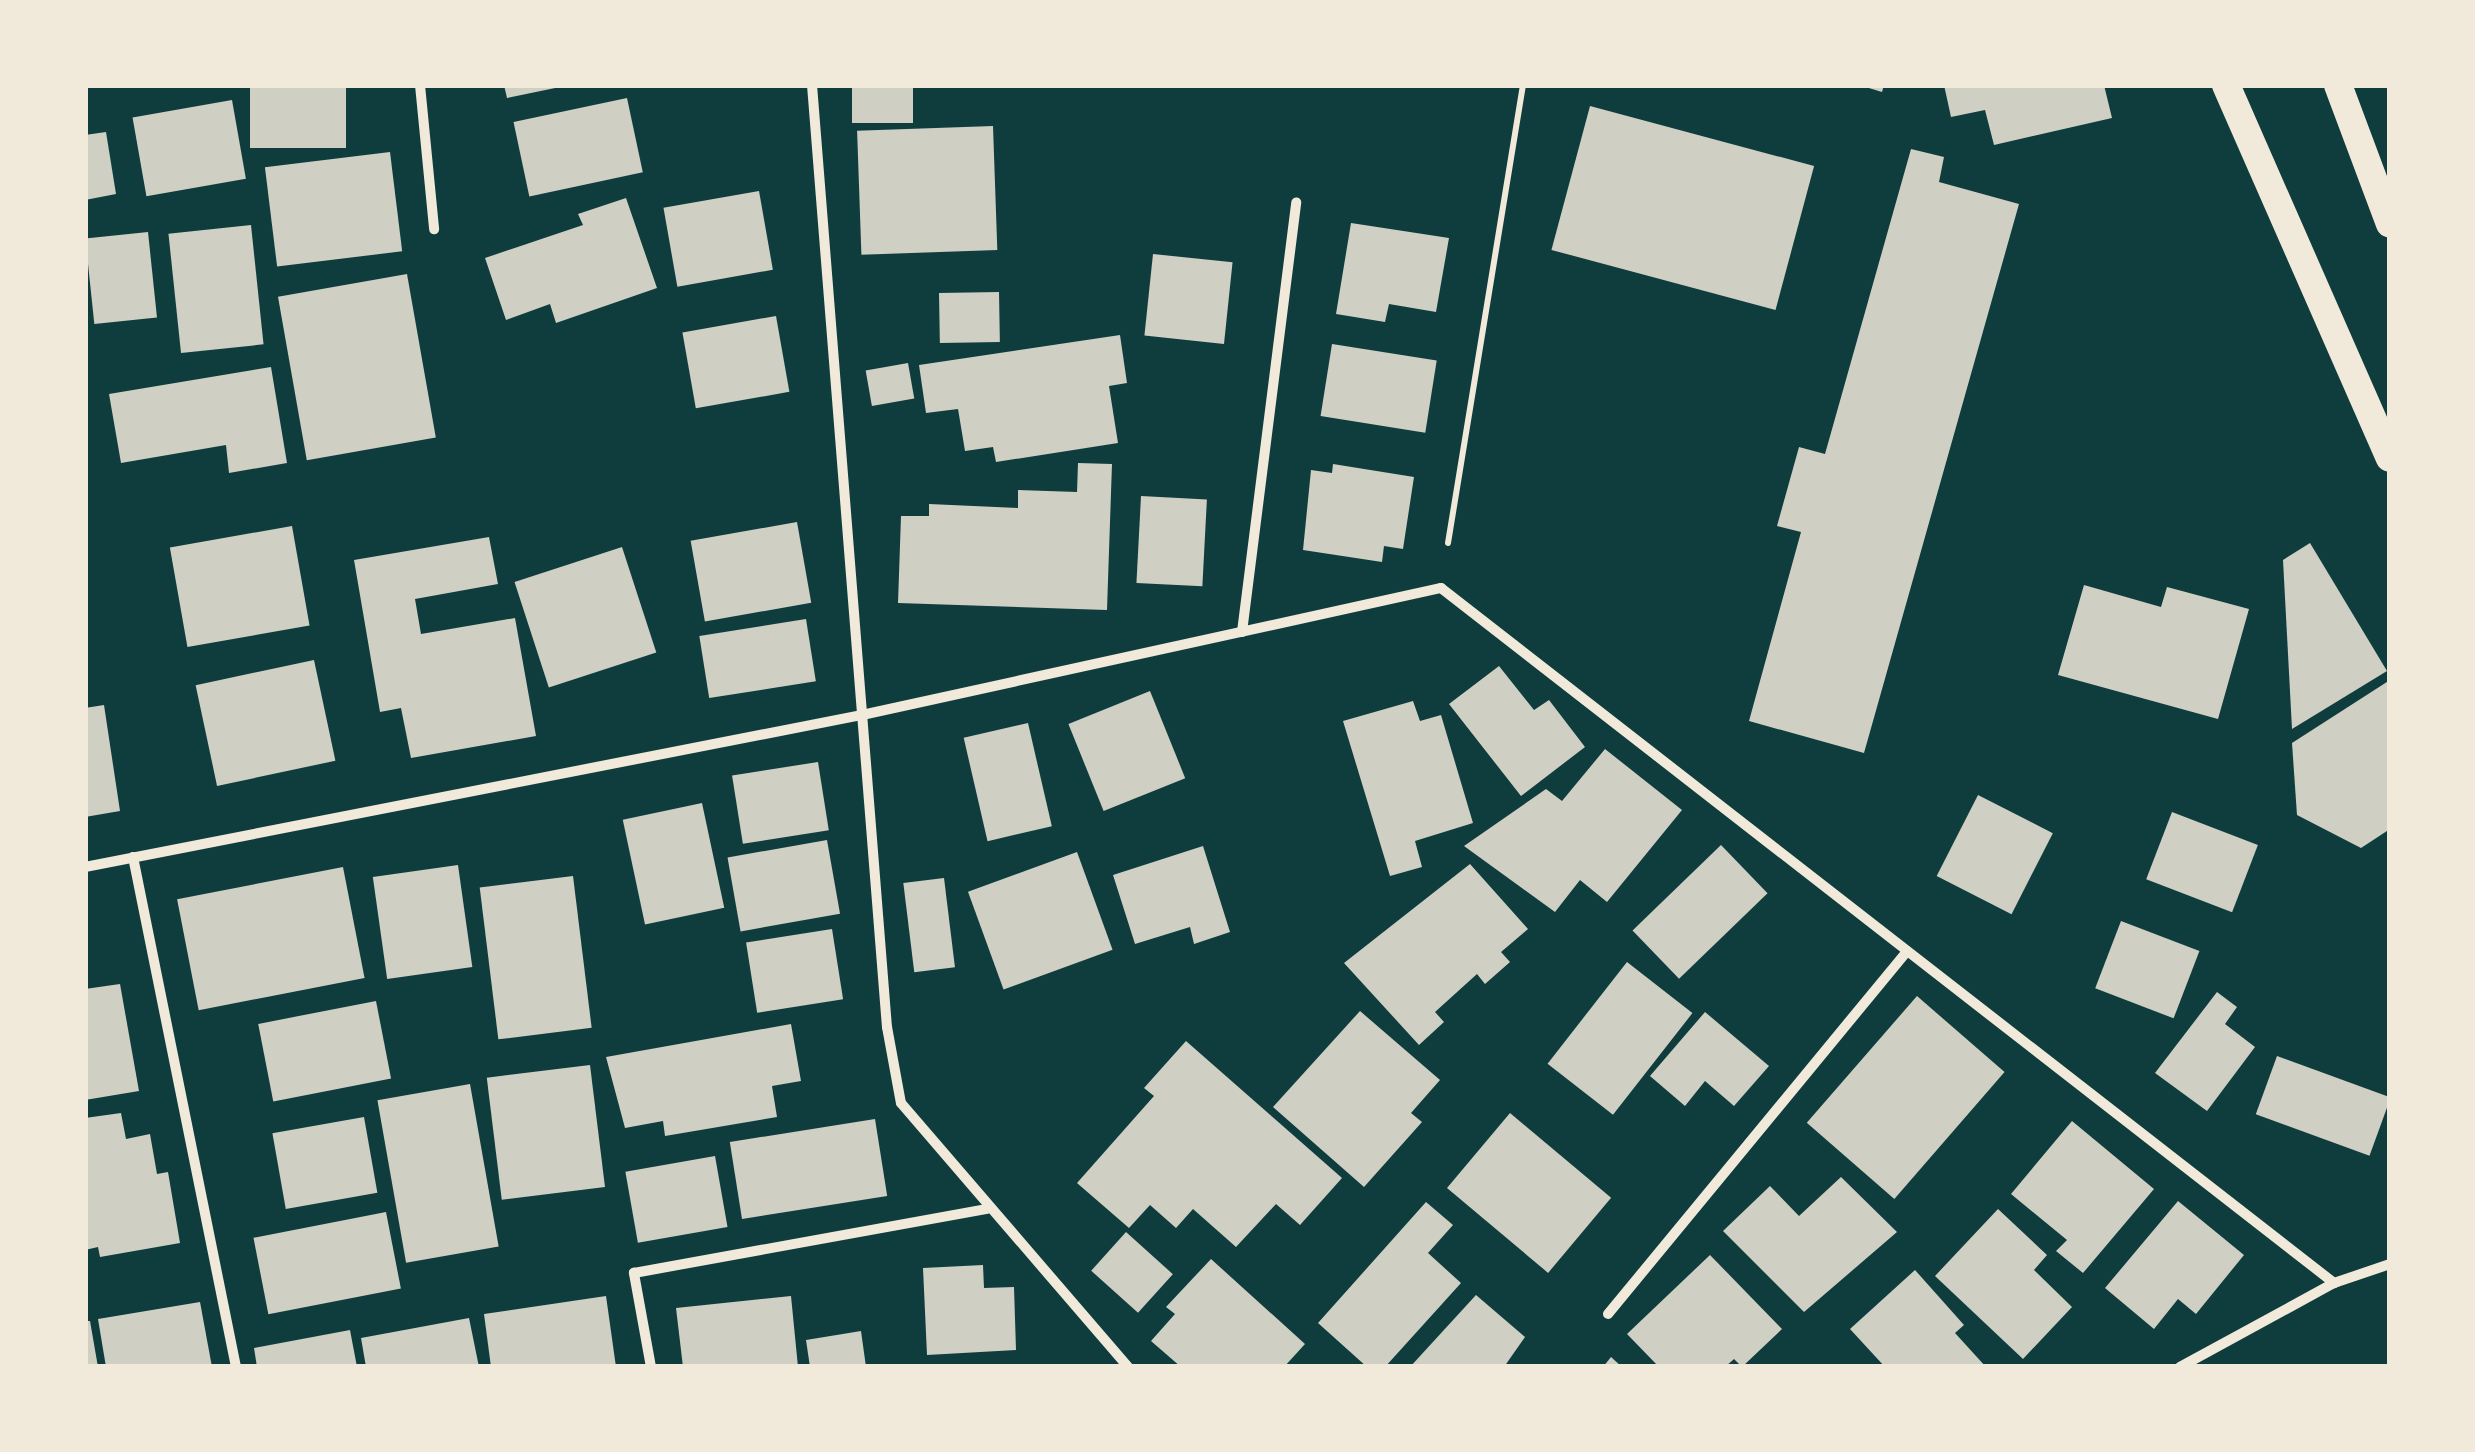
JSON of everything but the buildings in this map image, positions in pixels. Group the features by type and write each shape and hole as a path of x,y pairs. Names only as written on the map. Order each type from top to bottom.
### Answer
{"highway":[{"path":"2226,85 2390,458"},
{"path":"2338,85 2390,224"}],"street":[{"path":"420,85 434,230"},
{"path":"812,85 862,714 901,1103 988,1209 1128,1367"},
{"path":"1242,632 1296,202"},
{"path":"85,867 862,714 1441,588 2334,1282"},
{"path":"133,857 236,1367"},
{"path":"1608,1314 1907,951"},
{"path":"651,1367 634,1273 988,1209"},
{"path":"2180,1367 2334,1282 2390,1264"}],"path":[{"path":"1441,588 1523,85"}]}
